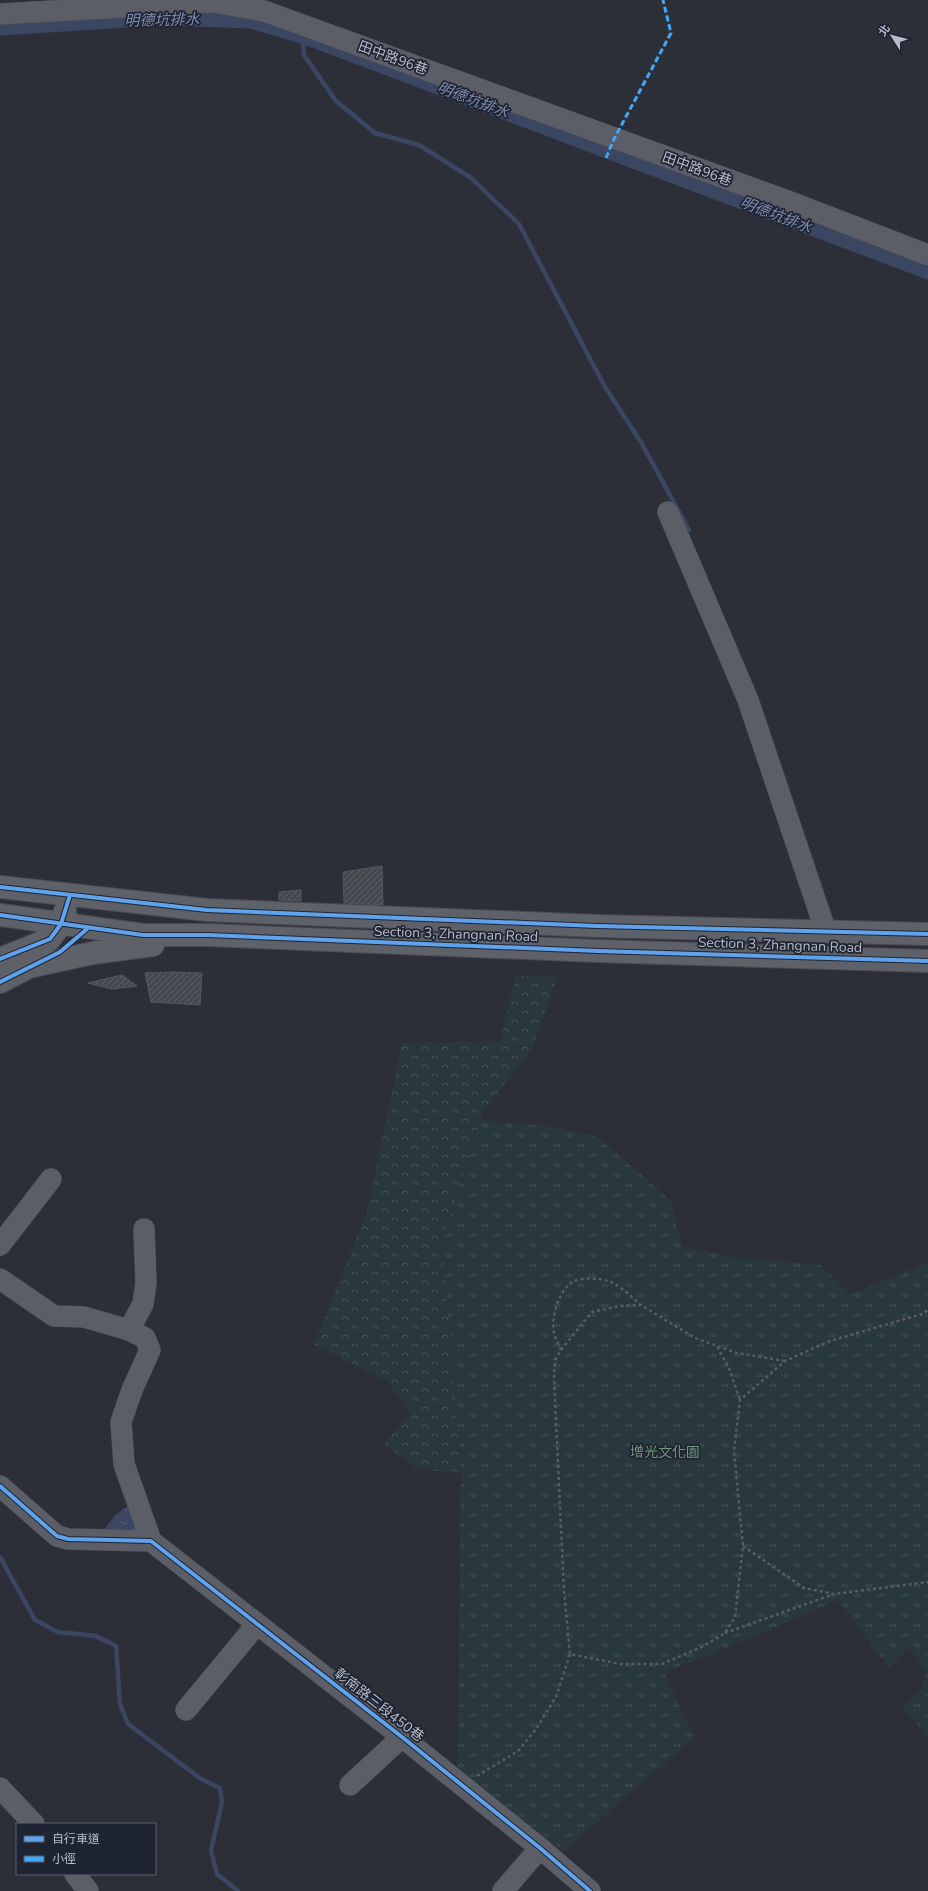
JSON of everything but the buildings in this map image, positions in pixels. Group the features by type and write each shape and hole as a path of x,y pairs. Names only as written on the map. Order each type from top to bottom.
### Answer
{"main road":[{"name":"Section 3, Zhangnan Road","path":"0,887 215,911 597,926 928,934"},
{"path":"0,959 50,939 61,924 70,895"},
{"path":"0,982 60,952 88,929 70,895"},
{"name":"Section 3, Zhangnan Road","path":"0,915 88,929 143,935 208,935 598,951 928,961"},
{"path":"33,966 94,953 168,943 208,935"}],"street":[{"name":"田中路96巷","path":"0,14 213,2 264,10 796,204 928,255"},
{"path":"668,512 748,700 826,932"},
{"path":"0,1245 51,1179"},
{"path":"129,1330 143,1304 146,1283 144,1229"},
{"path":"0,1279 54,1316 84,1317 129,1330 145,1338 150,1350 132,1390 121,1422 124,1464 151,1541 68,1539 57,1536 0,1486"},
{"name":"彰南路三段450巷","path":"151,1541 402,1737 540,1848 590,1891"},
{"path":"186,1710 257,1624"},
{"path":"350,1785 402,1737"},
{"path":"0,1788 33,1823"},
{"path":"503,1891 540,1848"},
{"path":"77,1875 88,1891"}],"path":[{"path":"561,1350 554,1333 554,1313 564,1291 572,1282 585,1279 600,1279 610,1281 640,1305 694,1338 737,1353 785,1361"},
{"path":"463,1786 518,1750 536,1730 556,1697 570,1654 564,1591 554,1378 555,1360 561,1350 592,1312 620,1306 640,1305"},
{"path":"740,1400 785,1361 830,1341 922,1314 928,1310"},
{"path":"717,1346 729,1368 740,1400 734,1451 743,1546 736,1617 725,1633"},
{"path":"743,1546 804,1588 834,1594"},
{"path":"570,1654 620,1664 662,1664 702,1647 725,1633 834,1594 928,1582"}],"green space":[{"path":"516,976 558,977 532,1049 484,1111 443,1239 461,1472 419,1470 384,1444 411,1413 388,1382 314,1344 367,1212 402,1043 500,1041"},
{"name":"增光文化園","path":"481,1120 551,1127 598,1137 670,1200 682,1246 730,1257 820,1265 850,1294 928,1263 928,1737 902,1707 919,1691 927,1673 910,1648 888,1667 838,1600 710,1655 664,1672 694,1738 563,1851 458,1770 461,1472 442,1239"}],"water":[{"path":"128,1506 138,1533 102,1533 115,1515"}],"waterway":[{"name":"明德坑排水","path":"0,28 160,18 251,21 305,37 928,272"},
{"path":"305,37 303,44 304,55 336,101 375,133 419,145 470,177 519,224 605,387 641,442 689,530"},
{"path":"0,1557 35,1620 58,1632 96,1636 116,1646 120,1704 128,1724 201,1779 220,1788 222,1802 211,1850 217,1874 238,1891"}],"marked path":[{"path":"606,158 614,139 671,33 663,0"}],"cycle path":[{"path":"0,887 207,910 597,926 928,934"},
{"path":"0,959 50,939 61,924 70,895"},
{"path":"0,915 143,935 208,935 598,951 928,961"},
{"path":"0,982 60,952 87,929"},
{"path":"0,1486 57,1536 68,1539 151,1541 402,1737 540,1848 590,1891"}]}
